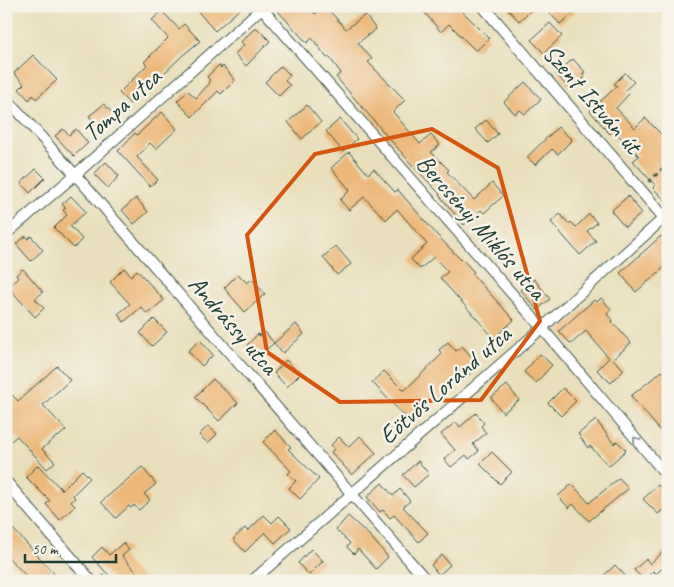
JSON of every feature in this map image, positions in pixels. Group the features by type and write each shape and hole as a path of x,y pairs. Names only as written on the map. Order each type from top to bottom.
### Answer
{"street":[{"name":"Szent István út","path":"483,6 666,220"},
{"name":"Tompa utca","path":"6,234 75,175 262,7"},
{"name":"Bercsényi Miklós utca","path":"262,7 542,328 668,477"},
{"name":"Andrássy utca","path":"6,98 427,581"},
{"name":"Eötvös Loránd utca","path":"252,581 666,220"},
{"path":"6,482 91,581"}],"path":[{"path":"641,190 668,164"},
{"path":"98,581 104,576 108,581"}],"highlighted area":[{"path":"432,129 498,168 540,321 481,400 340,402 267,352 247,235 315,154"}],"building":[{"path":"193,6 243,6 215,31"},
{"path":"283,6 309,6 315,14 325,6 346,29 365,15 376,29 358,43 372,59 368,62 405,100 393,112 420,144 431,135 440,145 431,152 474,200 492,183 503,196 484,213 481,210 464,225 440,194 336,77 341,73 329,57 327,58 312,38 307,43 278,11"},
{"path":"419,6 457,6 489,38 476,51 449,24 441,32"},
{"path":"505,6 536,6 519,21"},
{"path":"543,6 571,6 575,12 560,24"},
{"path":"162,11 179,29 184,24 200,41 130,104 119,93 147,65 144,62 168,38 152,20"},
{"path":"550,23 562,36 544,53 531,40"},
{"path":"256,27 270,41 246,66 235,54 244,45 241,42"},
{"path":"33,55 57,80 36,99 33,95 29,100 19,89 24,84 14,73"},
{"path":"573,59 585,72 582,74 585,77 574,87 572,84 568,87 556,74"},
{"path":"219,65 221,68 223,66 235,80 221,94 218,91 192,117 177,101 188,91 196,98 210,83 207,77"},
{"path":"281,66 290,75 285,81 290,85 279,96 265,82"},
{"path":"625,73 634,82 625,90 629,94 616,108 635,128 645,118 662,135 668,130 668,203 653,188 655,185 633,161 639,156 613,130 610,134 590,111 617,86 614,84"},
{"path":"525,82 541,99 525,114 520,110 515,114 504,102"},
{"path":"104,104 115,116 100,129 89,116"},
{"path":"307,105 321,122 302,139 288,122"},
{"path":"162,112 177,129 156,149 150,143 137,157 158,180 150,186 118,151 135,133 137,135"},
{"path":"340,119 357,139 343,152 326,131"},
{"path":"486,120 498,134 488,143 475,129"},
{"path":"558,127 572,140 558,154 552,149 535,165 527,157"},
{"path":"63,129 69,135 76,129 88,143 74,156 55,136"},
{"path":"349,152 368,174 374,169 395,192 398,190 437,235 474,272 472,274 514,320 494,338 440,278 448,272 434,257 420,269 411,259 427,244 397,209 386,220 364,197 349,210 340,200 350,190 331,168"},
{"path":"106,162 119,176 108,188 94,174"},
{"path":"36,169 45,178 30,193 21,183"},
{"path":"71,196 86,212 70,226 82,239 74,248 54,228 67,215 63,210 66,208 62,204"},
{"path":"628,196 642,213 625,227 611,211"},
{"path":"136,198 148,212 134,224 122,210"},
{"path":"560,214 569,224 571,222 576,227 589,214 597,223 587,231 596,241 580,255 551,222"},
{"path":"26,236 28,239 31,236 43,250 31,261 16,244"},
{"path":"661,236 668,243 668,264 636,292 620,273"},
{"path":"336,246 351,264 337,275 323,257"},
{"path":"124,268 131,276 137,270 164,300 147,314 141,307 124,322 118,314 130,304 110,282"},
{"path":"23,269 43,292 35,299 44,308 35,317 8,287 18,278 16,275"},
{"path":"238,274 247,283 252,279 265,294 245,312 224,288"},
{"path":"534,279 550,299 537,310 521,290"},
{"path":"601,298 611,309 607,314 612,322 631,343 613,359 624,370 611,383 597,370 609,358 586,331 571,344 559,331 594,300 597,302"},
{"path":"154,319 167,332 152,346 140,333"},
{"path":"296,324 304,334 283,353 274,343"},
{"path":"265,332 274,343 257,357 247,345 258,334 260,336"},
{"path":"200,340 213,355 202,366 188,351"},
{"path":"448,342 456,351 462,346 479,365 464,379 460,374 435,400 433,398 409,421 372,382 384,371 404,391 442,354 439,350"},
{"path":"540,354 552,365 536,383 524,372"},
{"path":"286,360 300,374 287,387 274,373"},
{"path":"57,366 70,380 43,405 66,430 42,449 55,462 47,469 17,436 6,445 6,389 18,401"},
{"path":"662,371 668,376 668,440 631,396"},
{"path":"213,379 238,403 219,421 195,397"},
{"path":"507,385 519,400 503,413 491,398"},
{"path":"563,388 576,401 561,416 548,403"},
{"path":"476,413 484,423 481,426 486,433 473,444 479,451 469,459 466,455 451,467 444,459 455,450 441,434 456,422 460,427"},
{"path":"596,420 614,444 617,441 626,450 609,466 590,446 588,448 578,434"},
{"path":"208,426 217,434 208,443 199,435"},
{"path":"275,430 291,447 288,449 319,479 300,499 289,488 296,481 288,474 291,471 263,442"},
{"path":"360,436 376,453 352,475 331,452 334,449 331,445 339,437 349,447"},
{"path":"492,452 512,472 500,484 480,464"},
{"path":"418,461 429,474 414,487 403,475"},
{"path":"38,465 62,490 82,470 90,478 73,495 75,498 71,502 75,506 60,520 46,504 50,501 26,477"},
{"path":"142,467 156,484 144,494 150,500 139,510 134,505 131,508 129,506 116,518 101,502"},
{"path":"619,478 629,488 589,521 573,504 569,508 558,496 572,484 589,503"},
{"path":"382,483 393,496 400,489 410,501 403,507 428,533 419,542 394,515 390,518 383,510 380,512 367,497"},
{"path":"658,485 668,495 668,506 658,514 643,499"},
{"path":"264,515 272,523 279,516 291,528 275,543 265,532 245,552 233,539 245,528 248,531"},
{"path":"348,516 369,535 388,557 376,569 358,549 354,554 347,547 350,543 336,530"},
{"path":"13,529 61,581 31,581 6,555 6,536"},
{"path":"123,543 129,550 122,556 144,581 114,581 92,557 102,547 109,555"},
{"path":"668,547 668,563 656,574 653,571 644,580 634,570 646,559 650,564"},
{"path":"311,549 323,561 309,575 298,563"},
{"path":"442,555 450,565 439,575 431,565"},
{"path":"615,565 630,581 598,581"}]}
